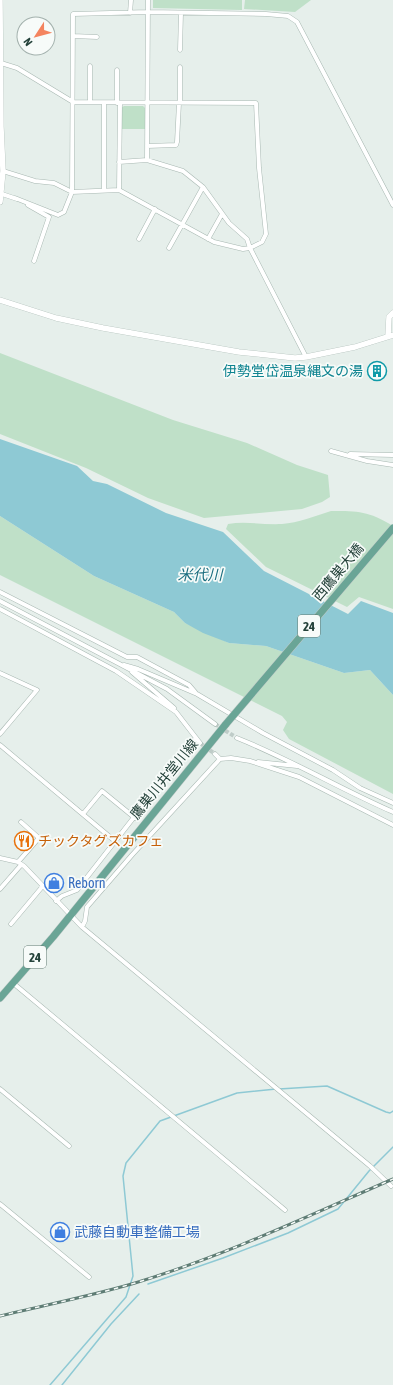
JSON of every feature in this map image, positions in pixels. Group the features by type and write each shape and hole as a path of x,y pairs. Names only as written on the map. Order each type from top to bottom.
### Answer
{"main road":[{"name":"西鷹巣大橋","path":"226,724 393,528"},
{"name":"鷹巣川井堂川線","path":"0,998 226,724"}],"street":[{"path":"0,0 0,90 3,171 2,194 0,202"},
{"path":"130,13 131,0"},
{"path":"147,160 148,0"},
{"path":"2,194 58,215 64,212 72,192 74,14 148,12 266,14 288,16 297,22 393,205"},
{"path":"180,50 181,13"},
{"path":"73,36 97,37"},
{"path":"0,63 17,68 73,102 256,103 259,168 266,234 262,242 250,248 242,249 208,239 119,190 72,192 54,183 35,181 3,171"},
{"path":"90,66 90,102"},
{"path":"147,146 176,145 180,103 180,67"},
{"path":"117,70 120,162 119,190"},
{"path":"104,103 104,190"},
{"path":"120,162 147,160 183,171 203,187 222,214 247,239 250,248 306,357"},
{"path":"169,248 203,187"},
{"path":"15,198 49,217 34,261"},
{"path":"139,239 155,209"},
{"path":"208,239 222,214"},
{"path":"0,300 56,318 103,328 239,352 306,357 355,347 390,335 389,317 393,313"},
{"path":"393,455 348,454 331,451 367,461 393,465"},
{"path":"0,592 127,657 137,657 189,686 196,694"},
{"path":"0,601 167,689 215,724"},
{"path":"0,609 116,671 176,712"},
{"path":"124,665 138,669 196,694 262,732 333,770 360,788 393,804"},
{"path":"124,665 170,704 200,744"},
{"path":"0,673 36,690 0,734"},
{"path":"56,901 62,896 77,890 135,818 196,738"},
{"path":"236,738 302,767 370,802 393,812"},
{"path":"0,745 116,842"},
{"path":"215,754 220,759"},
{"path":"82,926 85,921 87,907 132,855 220,759 230,758 302,767"},
{"path":"250,761 309,781 393,825"},
{"path":"84,814 102,791 135,818"},
{"path":"0,888 39,838 20,822"},
{"path":"0,858 19,864 82,926 370,1166 391,1186"},
{"path":"11,924 42,887"},
{"path":"13,983 285,1210"},
{"path":"0,1089 69,1146"},
{"path":"0,1205 89,1277"}],"green space":[{"path":"153,0 242,0 242,10 153,8"},
{"path":"245,0 311,0 295,12 244,9"},
{"path":"124,106 143,106 145,108 145,129 122,129 121,108"},
{"path":"0,353 173,420 247,443 297,465 328,475 330,497 322,502 302,509 204,518 148,498 86,468 0,434"},
{"path":"331,511 363,513 377,517 393,526 393,609 359,597 347,607 266,567 226,529 228,524 235,523 275,524 294,522"},
{"path":"0,516 94,576 174,612 185,623 229,643 266,646 344,673 370,670 393,695 393,794 289,739 283,730 287,722 282,716 0,575"}],"water":[{"name":"米代川","path":"0,439 77,466 93,481 107,484 166,513 223,532 264,571 348,614 361,601 393,613 393,695 370,670 344,673 266,646 229,643 203,633 185,623 174,612 94,576 0,516"}],"waterway":[{"path":"279,1089 327,1086 386,1112 390,1113 393,1111"},
{"path":"50,1385 126,1297 133,1276 123,1176 126,1163 160,1121 237,1093 276,1089"},
{"path":"148,1284 223,1258 288,1233 338,1209 369,1171 393,1147"},
{"path":"62,1385 111,1324 139,1294"}],"tunnel":[{"path":"215,724 237,738"},
{"path":"200,743 215,754"}],"railway":[{"path":"0,1316 135,1283 201,1261 266,1235 393,1179"}],"place":[{"name":"伊勢堂岱温泉縄文の湯","path":"377,371"},
{"name":"チックタグズカフェ","path":"24,841"},
{"name":"Reborn","path":"54,883"},
{"name":"武藤自動車整備工場","path":"60,1232"}]}
